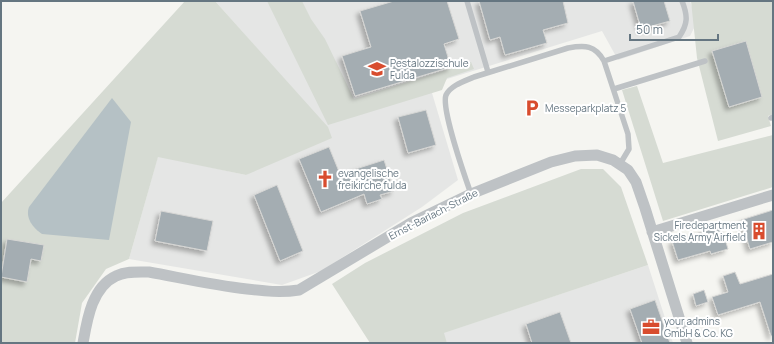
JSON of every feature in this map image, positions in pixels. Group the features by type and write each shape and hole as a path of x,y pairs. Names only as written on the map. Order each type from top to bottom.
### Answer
{"street":[{"name":"Ernst-Barlach-Straße","path":"83,343 86,324 94,300 101,288 108,281 117,276 136,272 149,272 226,286 274,292 299,290 411,223 470,194 552,162 575,156 597,155 620,164 628,170 636,182 686,343"},
{"path":"652,232 773,195"}],"lane":[{"path":"467,1 488,72"},
{"path":"604,61 679,37 685,29 687,13 682,1"},
{"path":"470,194 449,121 445,98 447,93 461,82 488,72 568,48 579,46 589,47 599,53 604,61 628,134 629,149 620,164"},
{"path":"614,89 705,61"}],"shaded area":[{"path":"185,1 215,1 328,127 332,138 246,175 158,157 129,259 106,269 82,303 75,343 1,343 1,203"},
{"path":"215,1 690,1 697,22 690,36 618,60 602,31 447,79 432,93 458,180 422,207 321,271 282,285 129,259 158,156 246,175 327,127"},
{"path":"267,1 302,1 311,19 325,39 354,99 471,62 474,69 447,78 442,90 328,125"},
{"path":"691,1 773,1 773,114 768,116 771,126 718,141 697,58"},
{"path":"637,86 663,163 773,135 773,187 663,221 622,90"},
{"path":"112,98 131,122 109,240 42,234 36,229 29,219 29,207"},
{"path":"581,169 603,169 621,187 648,265 444,333 447,343 370,343 332,284 365,263 463,213"},
{"path":"648,265 673,343 447,343 443,333"}],"building":[{"path":"394,1 447,1 459,39 444,44 451,67 355,96 342,56 371,47 360,11"},
{"path":"479,1 563,1 568,23 543,30 547,43 505,55 500,37 490,40"},
{"path":"633,1 664,1 670,21 641,29"},
{"path":"746,41 762,97 729,107 712,51"},
{"path":"426,110 436,145 408,153 398,117"},
{"path":"329,147 340,174 384,160 394,191 380,195 382,199 367,204 364,194 321,212 299,159"},
{"path":"277,185 303,251 280,261 254,195"},
{"name":"Firedepartment Sickels Army Airfield","path":"773,210 773,242 750,249 741,220"},
{"path":"161,211 213,221 207,251 155,241"},
{"path":"721,226 728,249 711,254 710,251 678,260 672,241"},
{"path":"7,239 44,245 41,261 31,259 27,282 1,277"},
{"path":"735,272 740,284 773,274 773,336 771,336 760,302 718,315 712,297 728,292 723,276"},
{"path":"704,290 708,302 696,306 693,294"},
{"path":"655,300 670,343 642,343 630,309"},
{"path":"560,312 571,343 532,343 526,324"}],"place":[{"name":"Pestalozzischule Fulda","path":"377,69"},
{"name":"Messeparkplatz 5","path":"532,108"},
{"name":"evangelische freikirche fulda","path":"325,179"},
{"name":"Firedepartment Sickels Army Airfield","path":"759,231"},
{"name":"your admins GmbH & Co. KG","path":"651,327"}]}
